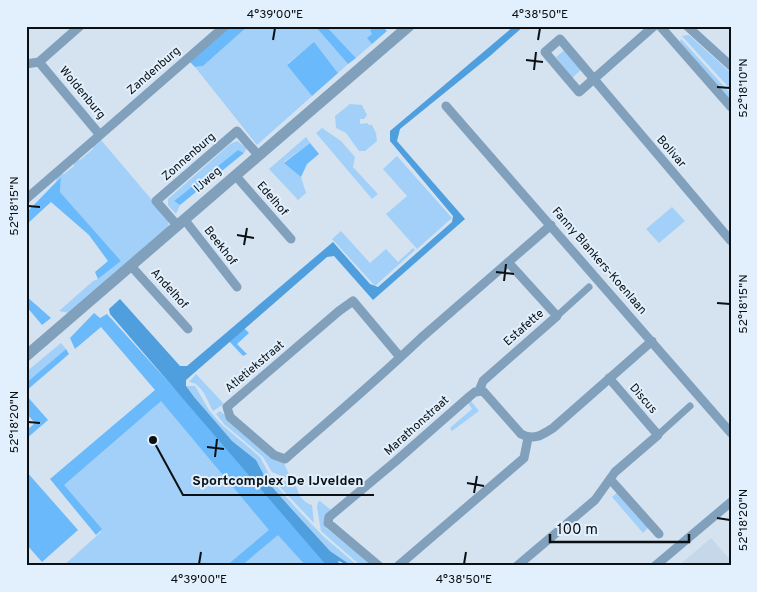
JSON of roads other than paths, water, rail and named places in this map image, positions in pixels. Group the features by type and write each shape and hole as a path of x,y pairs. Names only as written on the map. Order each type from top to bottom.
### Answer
{"street":[{"path":"26,64 39,62 80,26"},
{"name":"Zandenburg","path":"100,135 226,26"},
{"name":"IJweg","path":"26,356 410,26"},
{"path":"594,79 654,26"},
{"path":"660,26 731,107"},
{"path":"672,38 686,26 731,66"},
{"name":"Bolivar","path":"594,79 579,92 546,52 560,39 594,79 731,241"},
{"name":"Woldenburg","path":"26,199 100,135 39,62"},
{"name":"Fanny Blankers-Koenlaan","path":"446,106 731,433"},
{"name":"Zonnenburg","path":"180,222 156,200 237,132 258,155"},
{"name":"Edelhof","path":"235,175 291,239"},
{"name":"Beekhof","path":"180,222 237,288"},
{"name":"Atletiekstraat","path":"400,358 353,301 228,407 230,417 274,455 285,459 400,358 421,338 551,225"},
{"path":"508,262 556,316"},
{"name":"Andelhof","path":"130,266 188,329"},
{"name":"Estafette","path":"479,391 483,381 589,287"},
{"path":"479,391 487,394 521,434 528,438 538,437 552,428 652,341"},
{"name":"Discus","path":"609,378 658,435"},
{"name":"Marathonstraat","path":"379,566 328,523 329,517 396,462 470,396 479,391"},
{"name":"Discus","path":"517,566 595,500 615,472 690,406"},
{"path":"398,566 520,462 526,454 528,438"},
{"path":"610,479 659,534"},
{"path":"655,566 731,502"}],"place":[{"name":"Sportcomplex De IJvelden","path":"153,440"}]}
